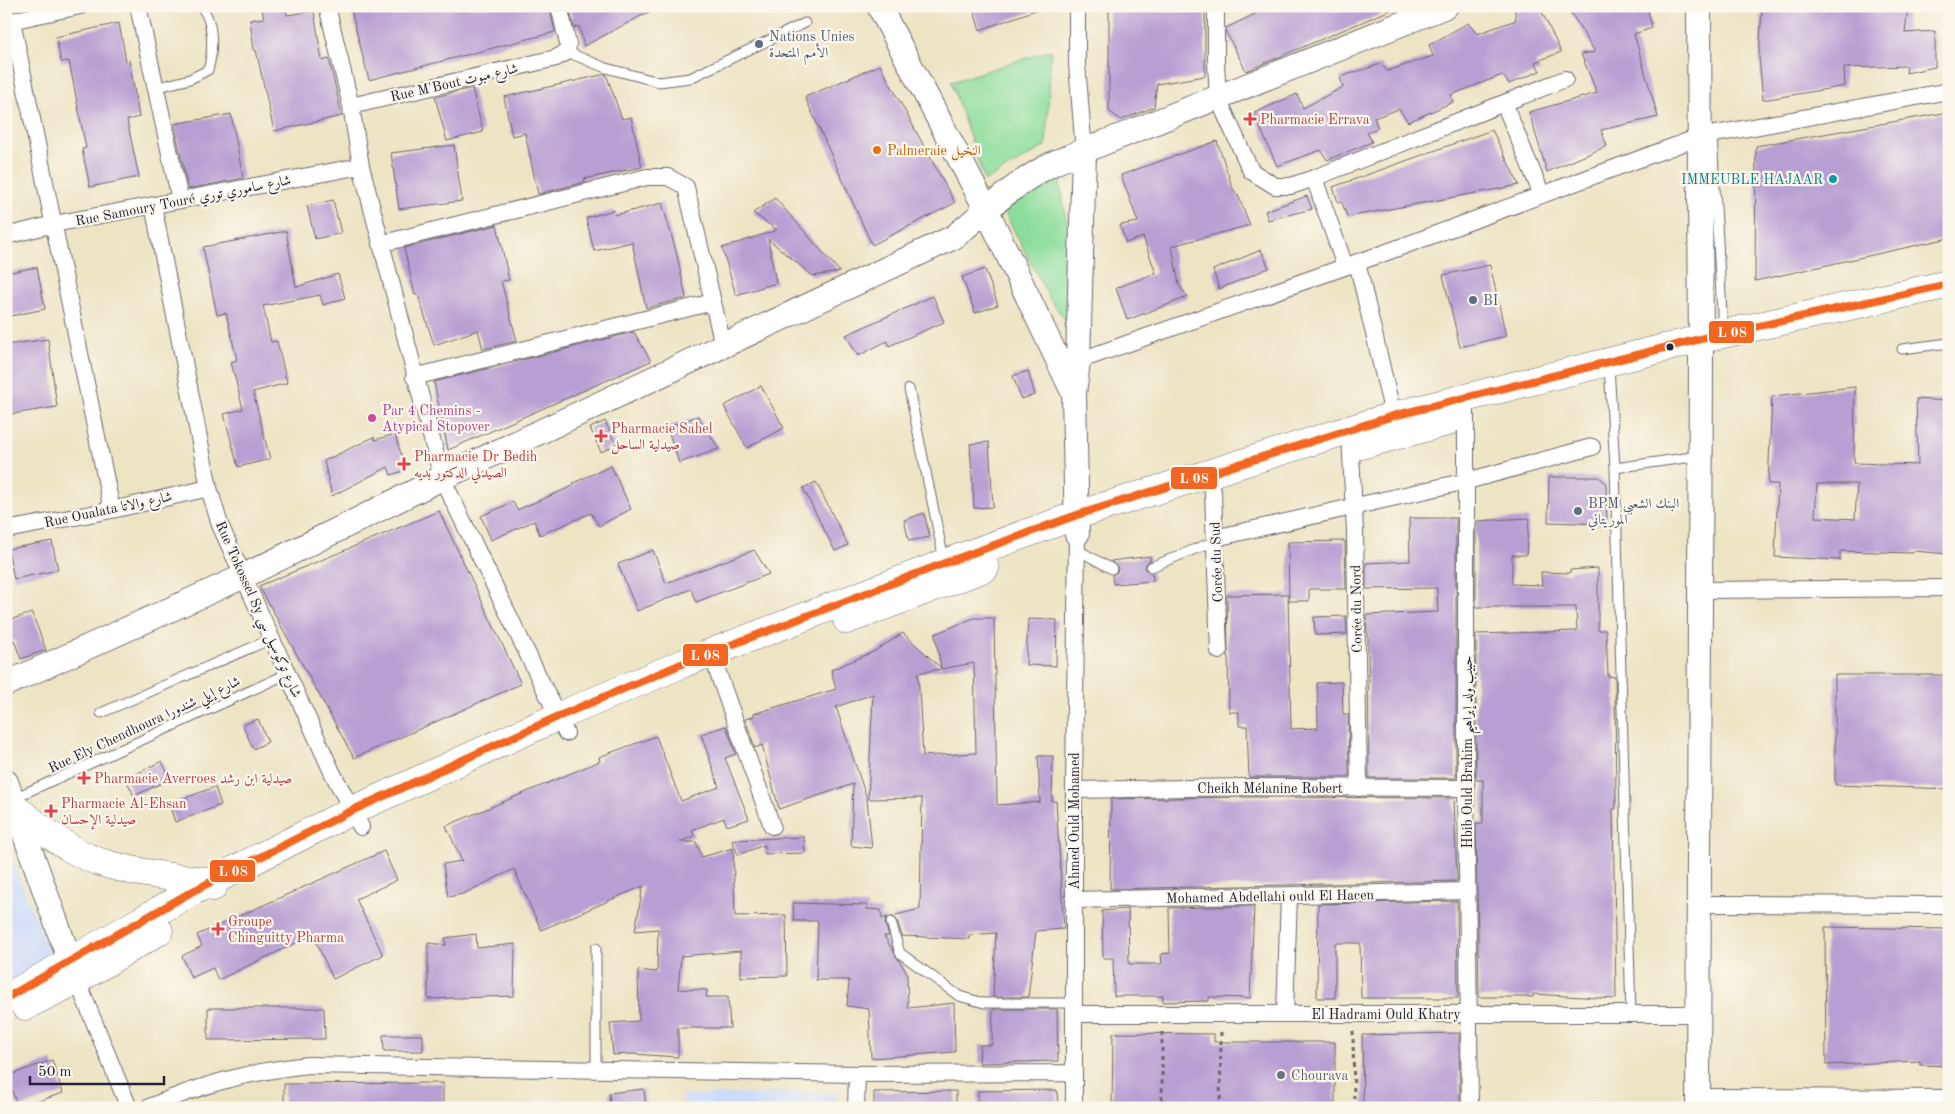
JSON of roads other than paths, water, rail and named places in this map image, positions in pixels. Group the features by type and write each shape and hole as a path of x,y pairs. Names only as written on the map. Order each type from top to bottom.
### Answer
{"highway":[{"path":"562,725 717,670 1211,483 1395,426 1610,372 1708,343 1949,284"},
{"path":"1708,343 1949,300"},
{"path":"6,1015 73,970 214,889 356,819 562,725 684,663 945,563 1077,533"},
{"path":"11,797 54,838 95,860 214,889"},
{"path":"6,998 73,970"}],"street":[{"path":"80,6 9,21 54,224 112,510"},
{"path":"139,6 180,200"},
{"path":"327,6 351,106 361,166 380,244 442,478 562,725"},
{"path":"559,6 568,44 562,55"},
{"path":"879,6 986,209 1074,394"},
{"path":"1077,6 1077,64 1084,152 1078,361 1074,394 1077,533"},
{"path":"1216,6 1218,98 1251,171 1275,186 1291,186 1314,178 1565,79"},
{"path":"6,684 242,577 442,478 954,237 986,209 1032,174 1446,6"},
{"path":"1699,6 1706,136 1708,343 1700,455 1698,1102 1949,1098"},
{"name":"Rue M'Bout شارع مبوت","path":"351,106 562,55"},
{"path":"1078,361 1706,136 1949,91"},
{"path":"1504,103 1542,195"},
{"name":"Rue Samoury Touré شارع ساموري توري","path":"6,236 54,224 361,166"},
{"path":"380,244 647,177 668,177 686,187 723,345"},
{"path":"1314,178 1351,264 1395,426"},
{"name":"Rue Tokossel Sy شارع توكوسيل سي","path":"153,205 209,488 220,525 242,577 356,819"},
{"path":"414,377 713,302"},
{"name":"Hbib Ould Brahim حبيب ولد إبراهيم","path":"1467,407 1466,788 1470,1108"},
{"name":"Corée du Nord","path":"1351,439 1359,788"},
{"path":"1215,539 1354,505 1467,481 1592,447"},
{"name":"Corée du Sud","path":"1211,483 1219,651"},
{"name":"Rue Oualata شارع والاتا","path":"6,530 112,510 209,488"},
{"name":"Ahmed Ould Mohamed","path":"1074,1108 1074,790 1077,533"},
{"path":"1700,590 1949,588"},
{"path":"717,670 772,826"},
{"name":"Cheikh Mélanine Robert","path":"1074,790 1247,787 1466,788"},
{"path":"11,797 73,970 129,1108"},
{"name":"Mohamed Abdellahi ould El Hacen","path":"1074,900 1467,891"},
{"path":"1285,1014 1289,895"},
{"path":"1699,904 1949,905"},
{"name":"El Hadrami Ould Khatry","path":"1074,1009 1162,1014 1698,1014"},
{"path":"147,1108 194,1088 229,1078 273,1069 308,1065 857,1074 1074,1073"},
{"path":"856,1108 857,1074"}],"lane":[{"path":"156,88 190,79 208,70 212,54 209,30 204,10 200,6"},
{"path":"562,55 659,82 690,78 805,23"},
{"path":"1902,349 1949,343"},
{"path":"1610,372 1615,468 1631,1014"},
{"path":"909,390 945,563"},
{"path":"1615,468 1700,455"},
{"path":"1077,533 1112,569"},
{"path":"1151,567 1215,539"},
{"path":"102,713 271,639"},
{"name":"Rue Ely Chendhoura شارع إيلي شندورا","path":"11,797 287,674"},
{"path":"891,922 900,953 959,996 984,1003 1074,1009"},
{"path":"596,948 596,1070"}],"place":[{"name":"Nations Unies الأمم المتحدة","path":"759,44"},
{"name":"Pharmacie Errava","path":"1250,119"},
{"name":"Palmeraie النخيل","path":"877,150"},
{"name":"IMMEUBLE HAJAAR","path":"1833,179"},
{"name":"BI","path":"1473,300"},
{"name":"Par 4 Chemins - Atypical Stopover","path":"372,418"},
{"name":"Pharmacie Sahel صيدلية الساحل","path":"601,436"},
{"name":"Pharmacie Dr Bedih الصيدلي الدكتور بديه","path":"404,464"},
{"name":"BPM البنك الشعبي الموريتاني","path":"1578,511"},
{"name":"Pharmacie Averroes صيدلية ابن رشد","path":"84,778"},
{"name":"Pharmacie Al-Ehsan صيدلية الإحسان","path":"51,811"},
{"name":"Groupe Chinguitty Pharma","path":"218,929"},
{"name":"Chourava","path":"1281,1075"}]}
